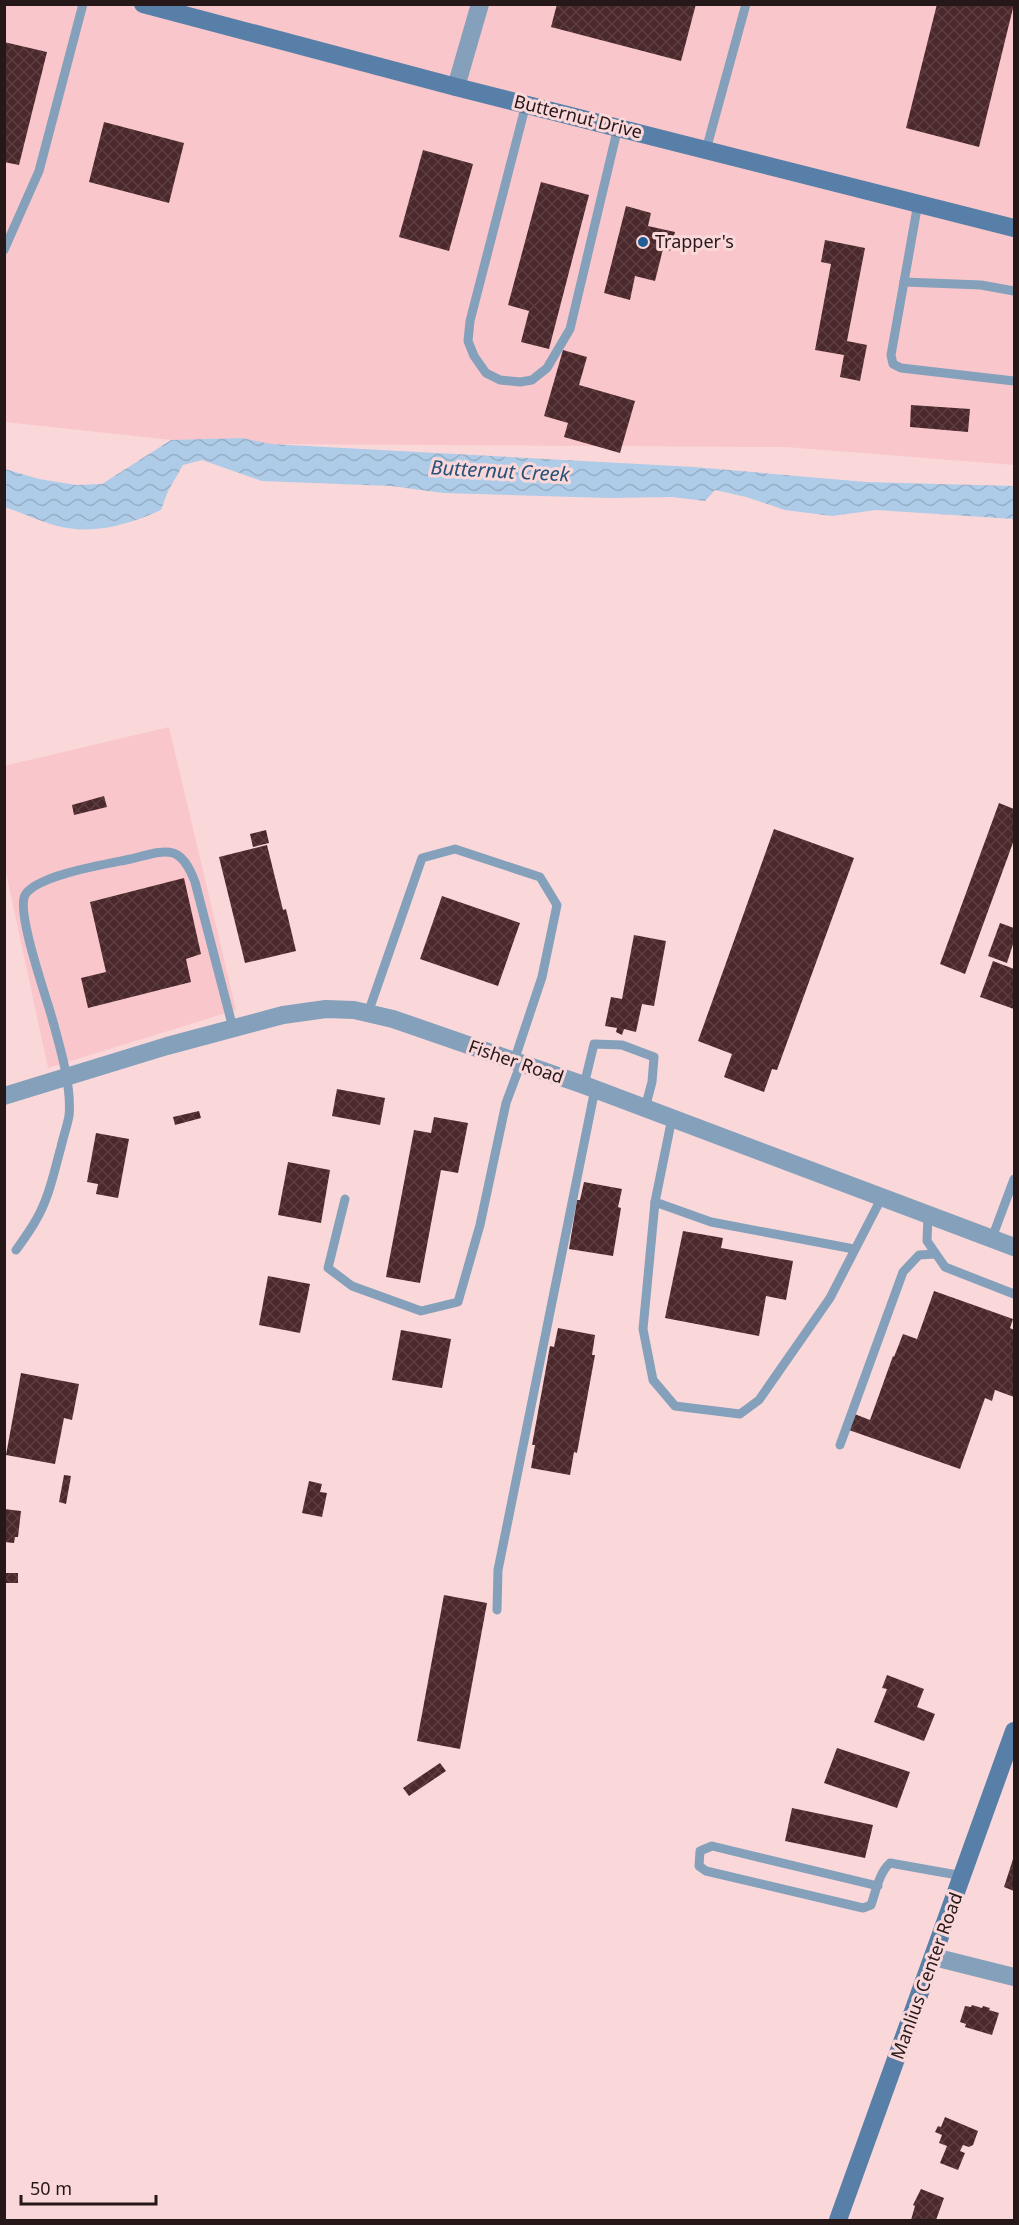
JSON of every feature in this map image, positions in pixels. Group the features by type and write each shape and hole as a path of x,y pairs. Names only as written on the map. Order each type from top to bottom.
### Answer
{"street":[{"name":"Butternut Drive","path":"143,4 456,87 1014,228"},
{"path":"456,87 480,4"},
{"name":"Fisher Road","path":"4,1096 284,1015 326,1010 354,1010 393,1019 589,1087 1014,1247"},
{"name":"Manlius Center Road","path":"838,2220 1014,1731"},
{"path":"934,1957 1014,1977"}],"lane":[{"path":"4,250 39,171 84,4"},
{"path":"706,150 746,4"},
{"path":"526,104 468,341 474,356 486,373 500,380 520,382 532,380 547,368 570,329 618,127"},
{"path":"918,203 891,355 893,364 901,369 1014,381"},
{"path":"904,282 981,285 1014,291"},
{"path":"345,1199 328,1268 352,1286 421,1311 458,1302 480,1225 506,1103 542,977 557,906 540,877 455,849 422,858 368,1013"},
{"path":"16,1250 37,1220 51,1184 69,1116 66,1077 23,910 26,894 39,883 66,873 156,853 171,853 182,857 188,864 195,882 233,1028"},
{"path":"497,1610 498,1570 589,1087 594,1044 622,1045 654,1057 652,1082 645,1108"},
{"path":"672,1118 655,1202 643,1329 653,1380 675,1406 740,1414 759,1400 830,1298 882,1197"},
{"path":"992,1238 1014,1179"},
{"path":"655,1202 711,1222 854,1249"},
{"path":"928,1214 927,1241 945,1268 1014,1293"},
{"path":"840,1445 903,1272 919,1255 935,1254"},
{"path":"878,1886 712,1846 700,1851 699,1866 706,1871 863,1908 871,1905 878,1886 884,1869 890,1863 963,1876"}],"shaded area":[{"path":"5,5 1014,5 1014,465 785,447 271,444 171,440 5,422"},
{"path":"169,727 236,1010 48,1068 5,868 4,766"}],"water":[{"name":"Butternut Creek","path":"242,438 271,444 694,467 866,482 1014,486 1014,519 876,510 832,516 785,510 715,490 705,501 672,497 609,498 443,493 391,486 262,481 202,460 183,465 168,491 161,510 123,524 97,529 70,529 5,507 5,469 39,479 76,485 102,484 171,440"}],"building":[{"path":"557,4 696,4 681,61 551,27"},
{"path":"937,4 1014,4 979,147 906,128"},
{"path":"4,42 47,52 19,165 4,162"},
{"path":"104,122 184,143 169,203 89,182"},
{"path":"423,150 473,164 449,251 399,237"},
{"path":"541,182 589,195 549,349 521,342 529,311 508,305"},
{"path":"626,206 651,213 648,226 675,232 670,251 663,249 655,281 635,276 630,300 604,293"},
{"path":"825,240 865,248 847,341 867,345 860,381 840,377 844,355 815,350 831,264 821,262"},
{"path":"563,350 587,357 579,385 635,401 620,453 564,437 568,423 544,416"},
{"path":"911,405 970,409 968,432 910,427"},
{"path":"104,796 107,807 74,815 72,805"},
{"path":"999,803 1014,809 1014,840 965,974 940,964"},
{"path":"774,829 854,858 777,1070 772,1069 764,1092 724,1077 732,1054 698,1041"},
{"path":"266,830 269,843 253,847 250,834"},
{"path":"267,845 296,951 245,963 219,857"},
{"path":"184,878 201,954 186,959 191,982 88,1008 81,978 106,972 90,902"},
{"path":"442,896 520,923 498,986 420,959"},
{"path":"1000,923 1014,928 1014,941 1007,963 988,956"},
{"path":"634,935 666,941 654,1006 642,1004 636,1032 624,1029 622,1035 616,1032 617,1028 605,1026 611,997 622,999"},
{"path":"993,961 1014,969 1014,1009 980,997"},
{"path":"337,1089 385,1098 380,1125 332,1116"},
{"path":"199,1111 201,1118 175,1125 173,1117"},
{"path":"434,1117 468,1123 458,1173 441,1170 420,1283 386,1277 414,1130 431,1133"},
{"path":"96,1133 129,1139 118,1198 96,1194 98,1184 87,1182"},
{"path":"288,1162 330,1170 321,1223 278,1215"},
{"path":"584,1182 622,1189 613,1256 569,1249 577,1200 580,1200"},
{"path":"683,1231 723,1238 721,1248 793,1261 786,1300 766,1296 759,1336 665,1318"},
{"path":"268,1276 310,1284 300,1333 259,1325"},
{"path":"934,1291 1013,1319 1010,1328 1014,1330 1014,1397 995,1390 992,1401 985,1398 960,1469 846,1429 852,1413 870,1420 903,1334 917,1339"},
{"path":"558,1328 595,1335 592,1355 595,1355 577,1453 574,1452 570,1475 531,1468 535,1445 532,1445 550,1346 554,1347"},
{"path":"401,1330 451,1339 442,1388 392,1380"},
{"path":"21,1373 79,1384 72,1420 64,1418 55,1464 6,1455"},
{"path":"64,1475 71,1476 66,1504 59,1502"},
{"path":"309,1481 322,1484 320,1492 327,1493 322,1517 302,1513"},
{"path":"4,1509 21,1511 18,1537 15,1537 14,1543 4,1542"},
{"path":"4,1573 18,1573 18,1583 4,1583"},
{"path":"444,1595 487,1603 460,1749 417,1741"},
{"path":"887,1675 924,1689 917,1707 935,1714 924,1741 874,1722 887,1689 882,1688"},
{"path":"837,1748 910,1772 897,1808 824,1783"},
{"path":"440,1763 446,1771 409,1796 403,1788"},
{"path":"792,1808 873,1825 865,1858 785,1841"},
{"path":"1014,1856 1014,1891 1004,1887"},
{"path":"972,2005 990,2008 989,2010 999,2013 992,2035 965,2027 966,2024 960,2022 965,2006 971,2007"},
{"path":"945,2117 978,2131 973,2145 969,2147 963,2145 960,2151 965,2153 958,2170 940,2163 947,2146 939,2143 942,2135 935,2132 938,2126 941,2127"},
{"path":"921,2189 944,2198 936,2220 911,2220 915,2206 913,2205"}],"place":[{"name":"Trapper's","path":"643,242"}]}
